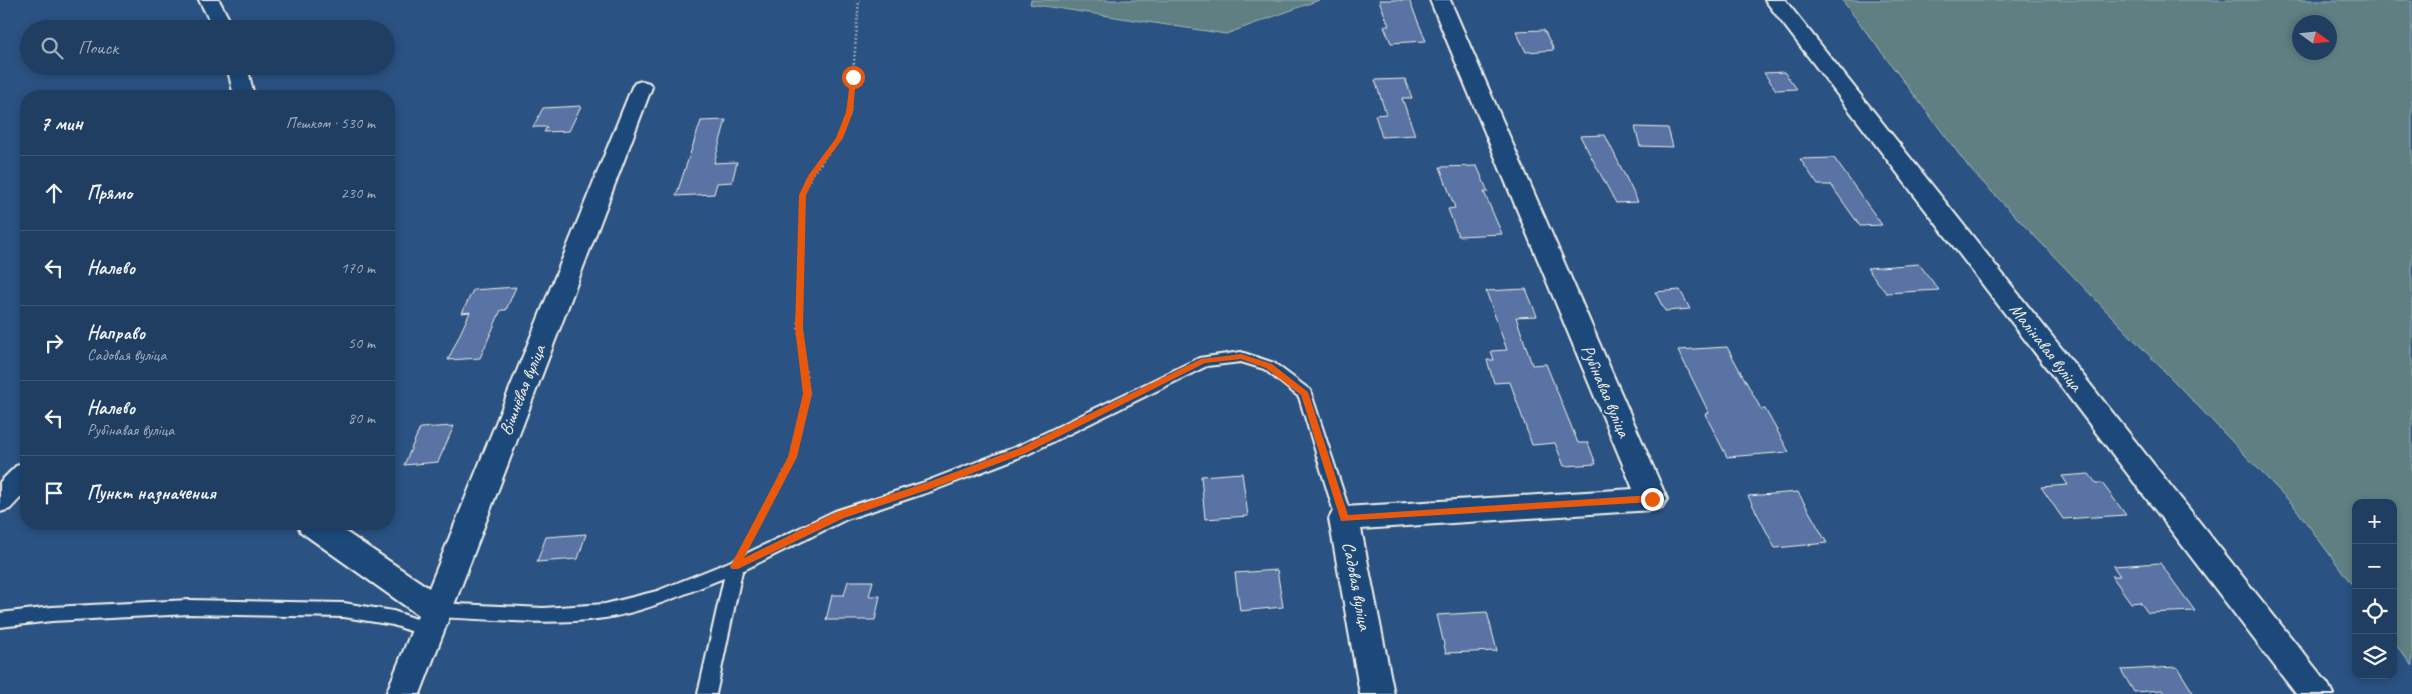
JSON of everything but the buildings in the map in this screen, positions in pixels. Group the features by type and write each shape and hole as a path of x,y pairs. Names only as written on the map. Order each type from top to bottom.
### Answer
{"street":[{"path":"209,0 219,20"},
{"name":"Рубінавая вуліца","path":"1344,519 1652,499 1440,0"},
{"name":"Малінавая вуліца","path":"1775,0 2316,694"},
{"path":"239,75 243,90"},
{"name":"Вішнёвая вуліца","path":"403,694 642,87"},
{"path":"0,501 20,480"},
{"name":"Садовая вуліца","path":"1344,519 1377,694"},
{"path":"320,530 432,620"}],"lane":[{"name":"Садовая вуліца","path":"735,567 841,515 926,487 1023,450 1204,361 1241,357 1269,366 1305,394 1344,519"},
{"path":"0,620 52,614 189,607 335,610 393,618 432,620 605,611 659,597 735,567"},
{"path":"707,694 735,567"}],"path":[{"path":"735,567 793,457 808,394 799,328 802,195 811,176 839,138 850,112 860,0"}],"green space":[{"path":"1031,0 1319,0 1226,34 1030,4"},
{"path":"1842,0 2412,0 2412,666 2397,646 2397,499 2352,499 2352,585 2294,506 1971,170"}],"route":[{"path":"853,77 850,112 839,138 811,176 802,195 799,328 808,394 793,457 757,522 735,567 841,515 926,487 1023,450 1139,391 1204,361 1241,357 1269,366 1305,394 1344,519 1652,499"}]}
